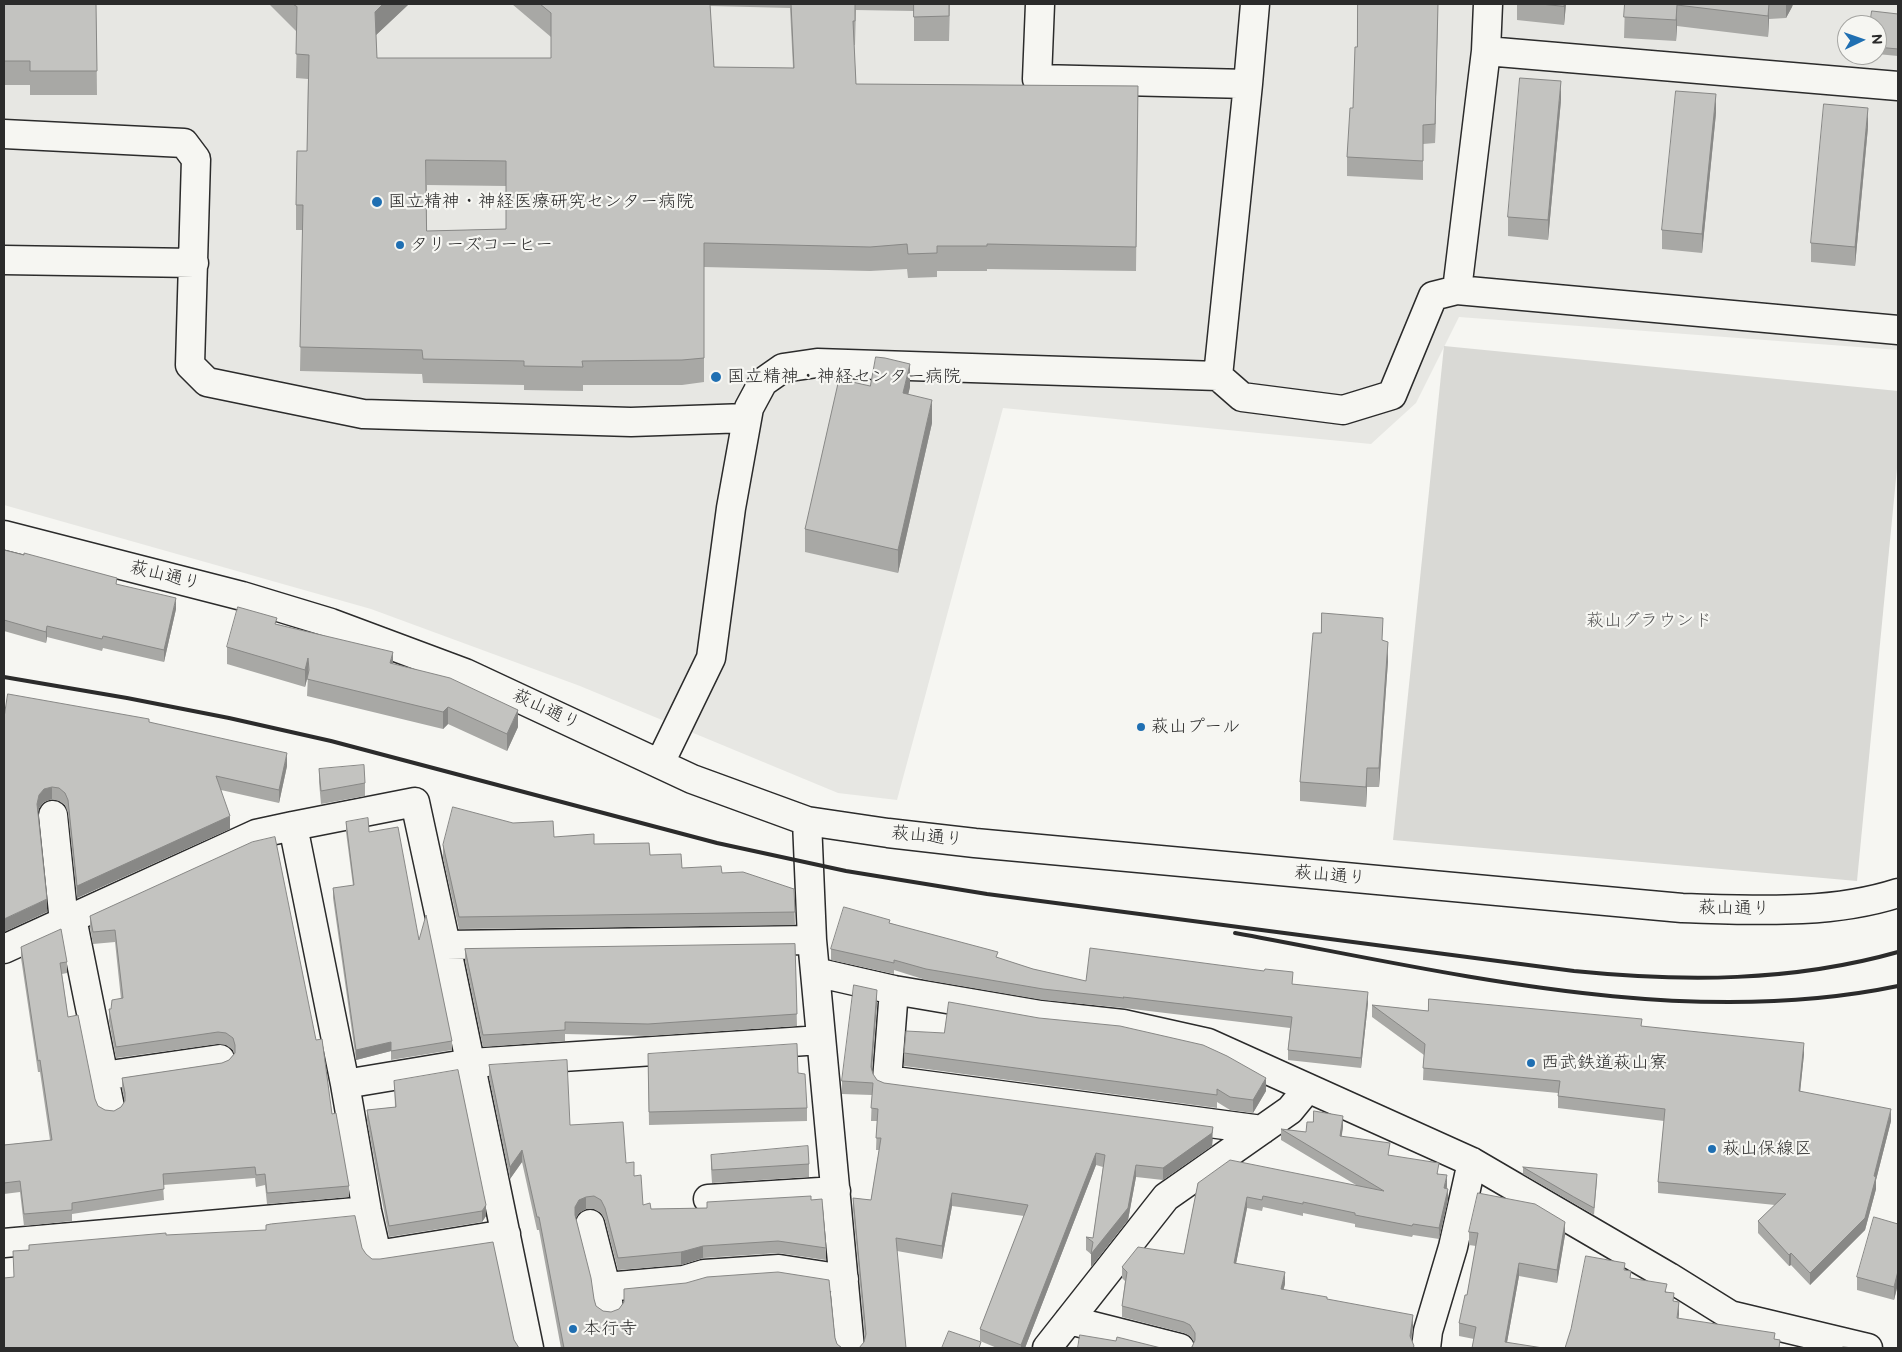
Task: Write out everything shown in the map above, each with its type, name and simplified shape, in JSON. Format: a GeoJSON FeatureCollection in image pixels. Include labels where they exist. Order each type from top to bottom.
{"type":"FeatureCollection","features":[{"type":"Feature","properties":{"kind":"street"},"geometry":{"type":"LineString","coordinates":[[1040,4],[1037,78],[1248,84]]}},
{"type":"Feature","properties":{"kind":"street"},"geometry":{"type":"LineString","coordinates":[[1218,376],[1255,4]]}},
{"type":"Feature","properties":{"kind":"street"},"geometry":{"type":"LineString","coordinates":[[1457,290],[1486,51],[1488,4]]}},
{"type":"Feature","properties":{"kind":"street"},"geometry":{"type":"LineString","coordinates":[[1486,51],[1898,86]]}},
{"type":"Feature","properties":{"kind":"street"},"geometry":{"type":"LineString","coordinates":[[5,134],[184,144],[196,159],[190,365],[207,382],[363,414],[631,422],[748,418]]}},
{"type":"Feature","properties":{"kind":"street"},"geometry":{"type":"LineString","coordinates":[[4,260],[194,263]]}},
{"type":"Feature","properties":{"kind":"street"},"geometry":{"type":"LineString","coordinates":[[660,763],[711,658],[731,508],[749,408],[763,382],[783,368],[817,363],[1218,376],[1242,397],[1343,410],[1392,395],[1433,296],[1457,290],[1898,330]]}},
{"type":"Feature","properties":{"kind":"street","name":"萩山通り"},"geometry":{"type":"LineString","coordinates":[[4,535],[242,596],[331,623],[466,673],[692,779],[807,821],[888,833],[985,844],[1682,908],[1742,910],[1806,909],[1876,900],[1898,893]]}},
{"type":"Feature","properties":{"kind":"street"},"geometry":{"type":"LineString","coordinates":[[4,949],[256,834],[415,802],[529,1348]]}},
{"type":"Feature","properties":{"kind":"street"},"geometry":{"type":"LineString","coordinates":[[53,815],[68,920],[110,1107]]}},
{"type":"Feature","properties":{"kind":"street"},"geometry":{"type":"LineString","coordinates":[[807,821],[812,940],[850,1348]]}},
{"type":"Feature","properties":{"kind":"street"},"geometry":{"type":"LineString","coordinates":[[293,826],[377,1255],[506,1234]]}},
{"type":"Feature","properties":{"kind":"street"},"geometry":{"type":"LineString","coordinates":[[446,945],[812,940]]}},
{"type":"Feature","properties":{"kind":"street"},"geometry":{"type":"LineString","coordinates":[[816,972],[894,990],[1040,1015],[1123,1024],[1208,1043],[1472,1162],[1730,1314],[1868,1348]]}},
{"type":"Feature","properties":{"kind":"street"},"geometry":{"type":"LineString","coordinates":[[894,990],[887,1080],[1262,1130]]}},
{"type":"Feature","properties":{"kind":"street"},"geometry":{"type":"LineString","coordinates":[[345,1084],[471,1063],[821,1040]]}},
{"type":"Feature","properties":{"kind":"street"},"geometry":{"type":"LineString","coordinates":[[103,1076],[220,1059]]}},
{"type":"Feature","properties":{"kind":"street"},"geometry":{"type":"LineString","coordinates":[[1047,1348],[1166,1197],[1290,1110],[1308,1088]]}},
{"type":"Feature","properties":{"kind":"street"},"geometry":{"type":"LineString","coordinates":[[1426,1348],[1428,1331],[1453,1246],[1472,1162]]}},
{"type":"Feature","properties":{"kind":"street"},"geometry":{"type":"LineString","coordinates":[[708,1199],[836,1191]]}},
{"type":"Feature","properties":{"kind":"street"},"geometry":{"type":"LineString","coordinates":[[4,1243],[367,1211]]}},
{"type":"Feature","properties":{"kind":"street"},"geometry":{"type":"LineString","coordinates":[[590,1224],[607,1298],[704,1274],[779,1269],[844,1279]]}},
{"type":"Feature","properties":{"kind":"street"},"geometry":{"type":"LineString","coordinates":[[1070,1320],[1180,1348]]}},
{"type":"Feature","properties":{"kind":"shaded area","name":"国立精神・神経センター病院"},"geometry":{"type":"Polygon","coordinates":[[[4,4],[1898,4],[1898,350],[1459,317],[1416,403],[1371,444],[1003,408],[897,800],[838,793],[580,686],[371,609],[4,505],[4,4]]]}},
{"type":"Feature","properties":{"kind":"green space","name":"萩山グラウンド"},"geometry":{"type":"Polygon","coordinates":[[[1444,346],[1898,391],[1898,458],[1857,881],[1393,840],[1444,346]]]}},
{"type":"Feature","properties":{"kind":"building"},"geometry":{"type":"Polygon","coordinates":[[[4,4],[96,4],[97,71],[30,71],[30,61],[4,61],[4,4]]]}},
{"type":"Feature","properties":{"kind":"building"},"geometry":{"type":"Polygon","coordinates":[[[293,4],[383,4],[375,12],[377,58],[551,58],[551,13],[540,4],[710,4],[714,67],[794,68],[791,4],[855,4],[855,21],[853,21],[856,84],[1138,86],[1136,247],[987,244],[987,246],[937,246],[937,253],[908,254],[907,244],[870,247],[704,243],[704,358],[582,361],[583,367],[524,366],[524,361],[423,359],[422,350],[300,347],[303,205],[296,205],[297,151],[307,151],[309,55],[296,54],[297,7],[293,4]],[[426,160],[427,231],[506,229],[506,161],[426,160]]]}},
{"type":"Feature","properties":{"kind":"building"},"geometry":{"type":"Polygon","coordinates":[[[914,4],[949,4],[949,16],[914,17],[914,4]]]}},
{"type":"Feature","properties":{"kind":"building"},"geometry":{"type":"Polygon","coordinates":[[[1358,4],[1438,4],[1435,124],[1423,125],[1423,161],[1347,157],[1350,108],[1353,108],[1358,4]]]}},
{"type":"Feature","properties":{"kind":"building"},"geometry":{"type":"Polygon","coordinates":[[[1541,4],[1564,4],[1564,6],[1541,4]]]}},
{"type":"Feature","properties":{"kind":"building"},"geometry":{"type":"Polygon","coordinates":[[[1625,4],[1769,4],[1768,16],[1677,5],[1676,20],[1624,17],[1625,4]]]}},
{"type":"Feature","properties":{"kind":"building"},"geometry":{"type":"Polygon","coordinates":[[[1872,11],[1898,14],[1898,49],[1887,48],[1887,15],[1871,15],[1872,11]]]}},
{"type":"Feature","properties":{"kind":"building"},"geometry":{"type":"Polygon","coordinates":[[[1520,78],[1561,81],[1548,220],[1508,217],[1520,78]]]}},
{"type":"Feature","properties":{"kind":"building"},"geometry":{"type":"Polygon","coordinates":[[[1676,91],[1716,94],[1702,234],[1662,230],[1676,91]]]}},
{"type":"Feature","properties":{"kind":"building"},"geometry":{"type":"Polygon","coordinates":[[[1824,104],[1868,108],[1855,247],[1811,243],[1824,104]]]}},
{"type":"Feature","properties":{"kind":"building"},"geometry":{"type":"Polygon","coordinates":[[[876,357],[910,364],[903,393],[932,400],[898,550],[805,529],[839,379],[870,386],[876,357]]]}},
{"type":"Feature","properties":{"kind":"building"},"geometry":{"type":"Polygon","coordinates":[[[4,550],[24,555],[24,553],[117,578],[116,584],[176,598],[164,650],[103,636],[102,639],[47,626],[46,632],[4,620],[4,550]]]}},
{"type":"Feature","properties":{"kind":"building"},"geometry":{"type":"Polygon","coordinates":[[[238,607],[277,618],[275,624],[393,652],[390,663],[450,678],[518,710],[507,734],[448,707],[443,712],[307,679],[309,670],[308,658],[305,670],[227,647],[238,607]]]}},
{"type":"Feature","properties":{"kind":"building"},"geometry":{"type":"Polygon","coordinates":[[[1322,613],[1383,618],[1382,640],[1388,642],[1379,768],[1367,768],[1366,787],[1300,782],[1313,633],[1321,633],[1322,613]]]}},
{"type":"Feature","properties":{"kind":"building"},"geometry":{"type":"Polygon","coordinates":[[[8,694],[149,719],[149,722],[287,753],[279,790],[216,776],[230,816],[77,886],[68,800],[65,793],[59,788],[44,789],[39,795],[37,804],[47,899],[4,919],[4,718],[8,694]]]}},
{"type":"Feature","properties":{"kind":"building"},"geometry":{"type":"Polygon","coordinates":[[[364,765],[365,783],[321,791],[319,769],[364,765]]]}},
{"type":"Feature","properties":{"kind":"building"},"geometry":{"type":"Polygon","coordinates":[[[453,807],[513,823],[553,821],[554,837],[594,834],[594,844],[649,843],[650,855],[681,854],[682,868],[721,866],[722,873],[743,872],[794,889],[795,912],[459,917],[443,845],[453,807]]]}},
{"type":"Feature","properties":{"kind":"building"},"geometry":{"type":"Polygon","coordinates":[[[368,818],[369,832],[398,827],[419,940],[426,915],[452,1041],[391,1051],[391,1042],[356,1050],[333,888],[354,885],[346,822],[368,818]]]}},
{"type":"Feature","properties":{"kind":"building"},"geometry":{"type":"Polygon","coordinates":[[[275,837],[316,1040],[322,1039],[332,1114],[336,1113],[349,1186],[267,1193],[265,1174],[256,1175],[255,1167],[163,1174],[164,1189],[72,1203],[72,1210],[24,1214],[20,1181],[4,1183],[4,1145],[52,1140],[21,947],[61,929],[67,962],[60,963],[68,1017],[78,1015],[98,1106],[105,1110],[114,1111],[121,1107],[125,1101],[122,1078],[222,1063],[229,1060],[235,1053],[235,1045],[233,1038],[226,1033],[218,1032],[116,1047],[109,1009],[111,1009],[112,1000],[123,998],[115,930],[93,932],[90,916],[252,842],[275,837]]]}},
{"type":"Feature","properties":{"kind":"building"},"geometry":{"type":"Polygon","coordinates":[[[844,907],[890,920],[889,923],[998,952],[996,957],[1033,969],[1086,981],[1090,948],[1264,971],[1265,969],[1293,972],[1292,984],[1368,992],[1361,1058],[1288,1050],[1292,1017],[1043,989],[926,969],[894,960],[894,963],[831,949],[844,907]]]}},
{"type":"Feature","properties":{"kind":"building"},"geometry":{"type":"Polygon","coordinates":[[[795,944],[797,1014],[648,1024],[565,1022],[565,1030],[483,1035],[465,949],[795,944]]]}},
{"type":"Feature","properties":{"kind":"building"},"geometry":{"type":"Polygon","coordinates":[[[854,985],[877,990],[871,1067],[877,1080],[884,1083],[1213,1127],[1212,1133],[1163,1168],[1136,1165],[1128,1208],[1091,1254],[1093,1242],[1086,1237],[1093,1238],[1105,1155],[1096,1153],[1021,1345],[980,1329],[1028,1205],[952,1193],[942,1246],[896,1238],[906,1348],[859,1348],[864,1342],[866,1334],[853,1198],[871,1200],[881,1138],[876,1138],[878,1109],[871,1108],[873,1083],[842,1081],[854,985]]]}},
{"type":"Feature","properties":{"kind":"building"},"geometry":{"type":"Polygon","coordinates":[[[1429,999],[1642,1019],[1641,1026],[1804,1043],[1799,1091],[1891,1109],[1865,1218],[1810,1273],[1791,1253],[1789,1255],[1758,1221],[1786,1194],[1658,1182],[1665,1109],[1558,1096],[1560,1081],[1423,1068],[1425,1044],[1372,1005],[1428,1011],[1429,999]]]}},
{"type":"Feature","properties":{"kind":"building"},"geometry":{"type":"Polygon","coordinates":[[[949,1002],[1039,1018],[1120,1026],[1203,1045],[1266,1078],[1253,1100],[1230,1097],[1217,1089],[1217,1095],[904,1053],[906,1031],[944,1033],[949,1002]]]}},
{"type":"Feature","properties":{"kind":"building"},"geometry":{"type":"Polygon","coordinates":[[[797,1044],[798,1073],[805,1074],[807,1108],[649,1112],[648,1054],[797,1044]]]}},
{"type":"Feature","properties":{"kind":"building"},"geometry":{"type":"Polygon","coordinates":[[[567,1060],[570,1125],[623,1122],[626,1163],[634,1162],[634,1176],[641,1175],[643,1205],[650,1203],[651,1209],[707,1208],[707,1202],[811,1196],[811,1200],[822,1199],[826,1248],[778,1241],[703,1246],[681,1252],[618,1258],[605,1208],[601,1200],[594,1196],[579,1200],[575,1207],[575,1215],[596,1306],[603,1311],[611,1312],[619,1309],[624,1302],[624,1289],[686,1283],[707,1277],[778,1272],[829,1280],[835,1338],[837,1344],[842,1348],[564,1348],[539,1217],[537,1217],[522,1150],[510,1167],[489,1065],[567,1060]]]}},
{"type":"Feature","properties":{"kind":"building"},"geometry":{"type":"Polygon","coordinates":[[[458,1070],[486,1205],[482,1211],[389,1226],[367,1110],[396,1107],[394,1081],[458,1070]]]}},
{"type":"Feature","properties":{"kind":"building"},"geometry":{"type":"Polygon","coordinates":[[[1314,1111],[1343,1116],[1340,1136],[1390,1143],[1388,1155],[1439,1163],[1437,1174],[1447,1175],[1444,1188],[1448,1189],[1439,1228],[1413,1224],[1412,1226],[1355,1215],[1355,1213],[1303,1202],[1303,1204],[1263,1196],[1262,1200],[1247,1197],[1234,1263],[1285,1272],[1281,1289],[1413,1315],[1410,1336],[1413,1348],[1190,1348],[1195,1340],[1195,1333],[1190,1325],[1122,1306],[1127,1272],[1122,1267],[1138,1247],[1184,1254],[1198,1183],[1230,1160],[1384,1191],[1281,1129],[1306,1132],[1307,1122],[1313,1122],[1314,1111]]]}},
{"type":"Feature","properties":{"kind":"building"},"geometry":{"type":"Polygon","coordinates":[[[808,1146],[809,1164],[712,1170],[711,1155],[808,1146]]]}},
{"type":"Feature","properties":{"kind":"building"},"geometry":{"type":"Polygon","coordinates":[[[1523,1167],[1597,1174],[1594,1208],[1574,1197],[1523,1167]]]}},
{"type":"Feature","properties":{"kind":"building"},"geometry":{"type":"Polygon","coordinates":[[[1478,1193],[1535,1204],[1565,1222],[1557,1270],[1519,1263],[1505,1342],[1543,1348],[1472,1348],[1476,1327],[1459,1323],[1465,1295],[1467,1295],[1478,1233],[1469,1232],[1478,1193]]]}},
{"type":"Feature","properties":{"kind":"building"},"geometry":{"type":"Polygon","coordinates":[[[355,1216],[362,1248],[372,1259],[493,1242],[514,1340],[519,1348],[4,1348],[4,1278],[14,1277],[13,1251],[29,1250],[29,1245],[166,1233],[166,1235],[266,1230],[266,1225],[271,1224],[355,1216]]]}},
{"type":"Feature","properties":{"kind":"building"},"geometry":{"type":"Polygon","coordinates":[[[1874,1217],[1898,1224],[1898,1271],[1894,1287],[1857,1277],[1874,1217]]]}},
{"type":"Feature","properties":{"kind":"building"},"geometry":{"type":"Polygon","coordinates":[[[1586,1256],[1625,1263],[1624,1270],[1631,1271],[1630,1278],[1667,1284],[1665,1292],[1674,1293],[1673,1301],[1679,1302],[1677,1318],[1775,1333],[1774,1339],[1780,1340],[1779,1348],[1565,1348],[1571,1329],[1586,1256]]]}},
{"type":"Feature","properties":{"kind":"building"},"geometry":{"type":"Polygon","coordinates":[[[949,1331],[981,1342],[979,1348],[942,1348],[949,1331]]]}},
{"type":"Feature","properties":{"kind":"building"},"geometry":{"type":"Polygon","coordinates":[[[1080,1335],[1116,1341],[1117,1337],[1161,1348],[1078,1348],[1080,1335]]]}},
{"type":"Feature","properties":{"kind":"railway"},"geometry":{"type":"LineString","coordinates":[[4,677],[229,718],[331,741],[717,843],[846,871],[987,894],[1615,975],[1696,978],[1778,974],[1858,962],[1898,952]]}},
{"type":"Feature","properties":{"kind":"railway"},"geometry":{"type":"LineString","coordinates":[[1235,933],[1482,979],[1566,991],[1650,999],[1733,1002],[1816,998],[1898,986]]}},
{"type":"Feature","properties":{"kind":"place","name":"国立精神・神経医療研究センター病院"},"geometry":{"type":"Point","coordinates":[377,202]}},
{"type":"Feature","properties":{"kind":"place","name":"タリーズコーヒー"},"geometry":{"type":"Point","coordinates":[400,245]}},
{"type":"Feature","properties":{"kind":"place","name":"国立精神・神経センター病院"},"geometry":{"type":"Point","coordinates":[716,377]}},
{"type":"Feature","properties":{"kind":"place","name":"萩山プール"},"geometry":{"type":"Point","coordinates":[1141,727]}},
{"type":"Feature","properties":{"kind":"place","name":"西武鉄道萩山寮"},"geometry":{"type":"Point","coordinates":[1531,1063]}},
{"type":"Feature","properties":{"kind":"place","name":"萩山保線区"},"geometry":{"type":"Point","coordinates":[1712,1149]}},
{"type":"Feature","properties":{"kind":"place","name":"本行寺"},"geometry":{"type":"Point","coordinates":[573,1329]}}]}
